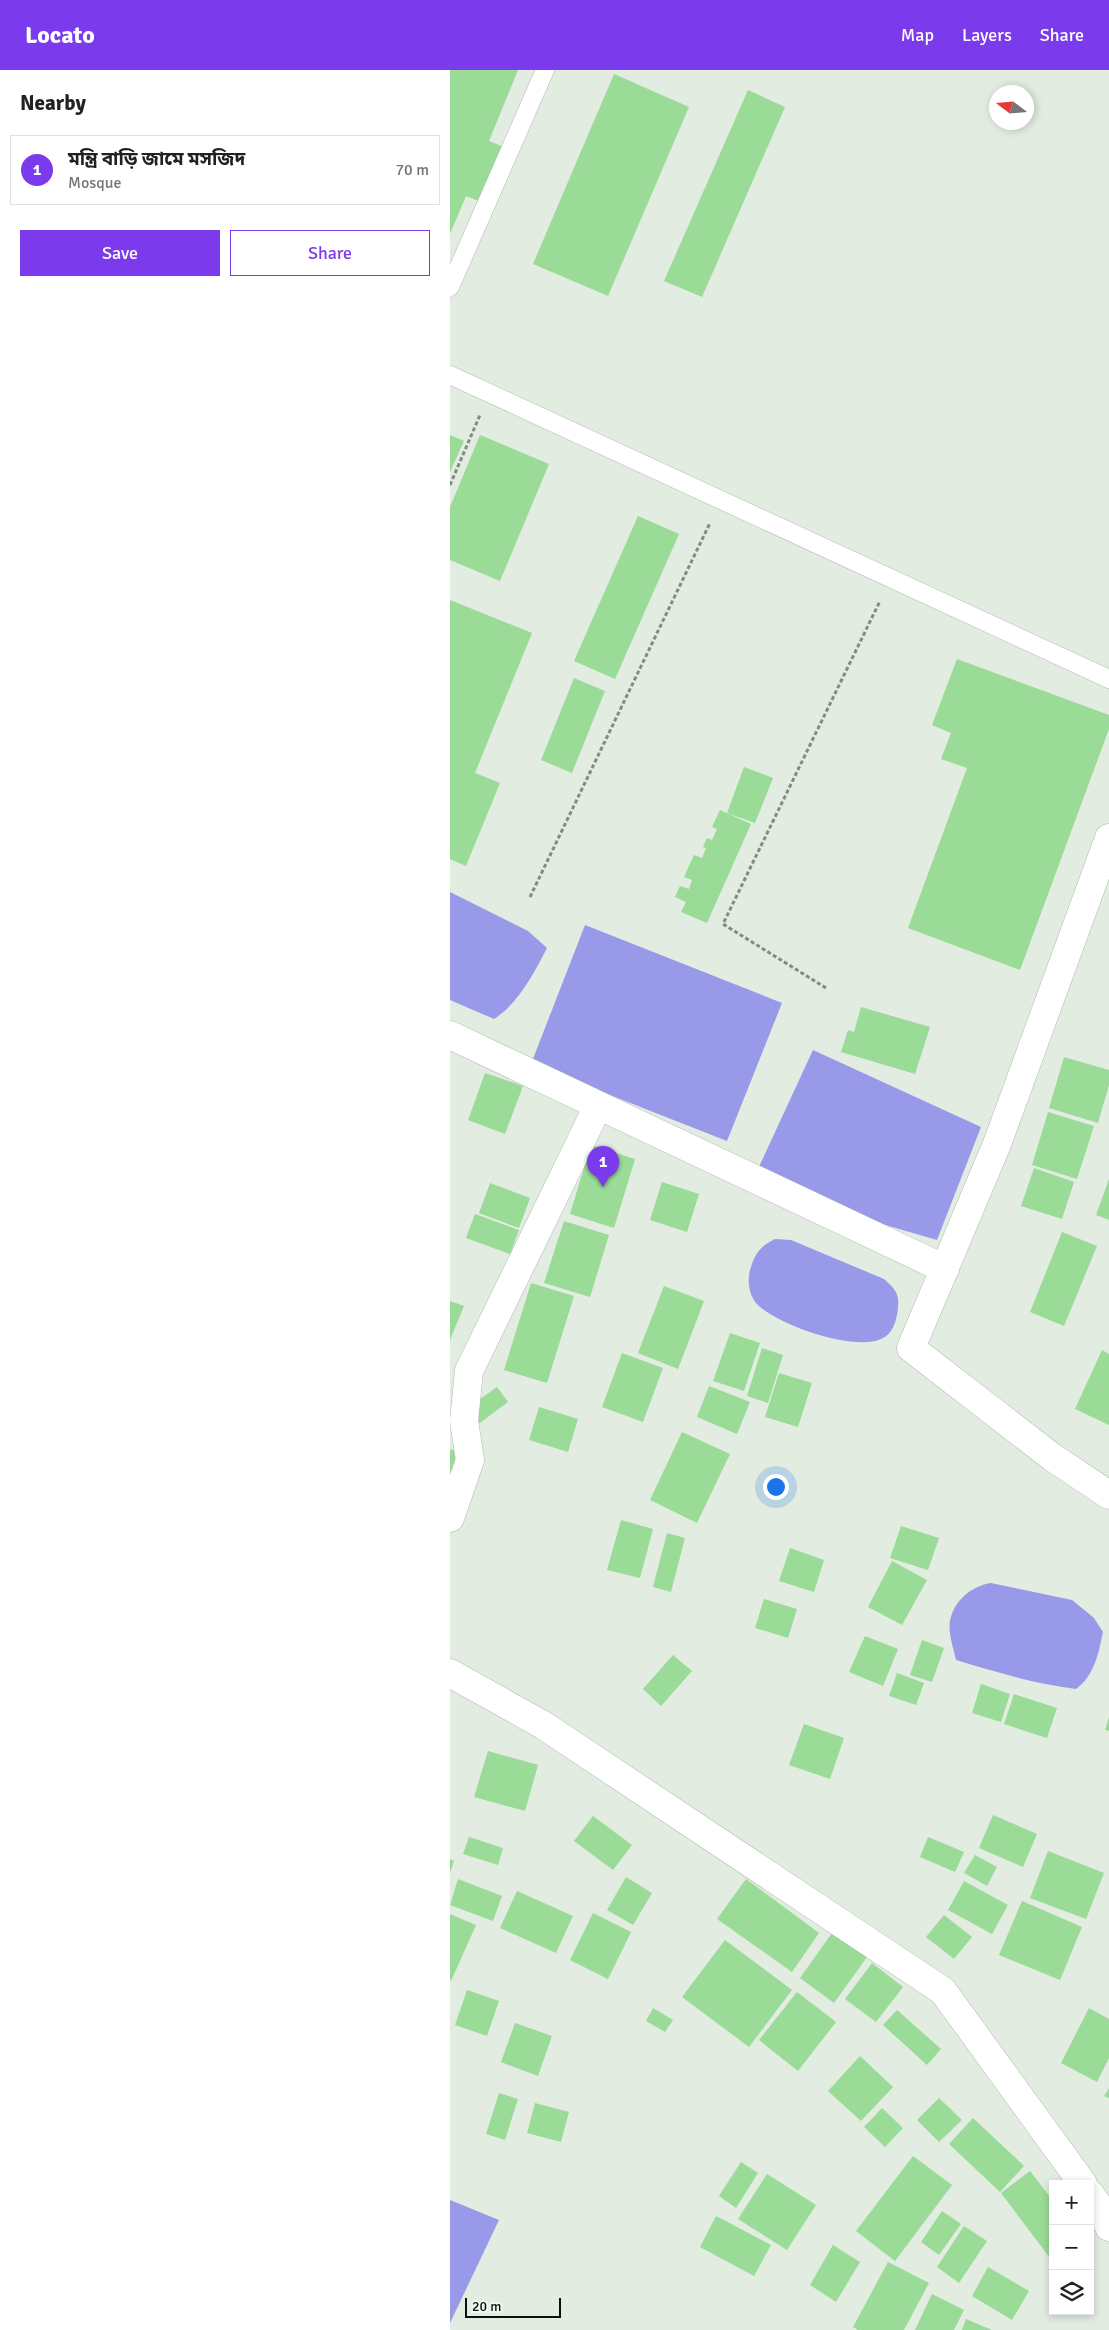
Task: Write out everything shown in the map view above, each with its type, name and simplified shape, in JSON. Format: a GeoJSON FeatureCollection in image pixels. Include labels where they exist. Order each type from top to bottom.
{"type":"FeatureCollection","features":[{"type":"Feature","properties":{"kind":"street"},"geometry":{"type":"LineString","coordinates":[[1109,838],[997,1144],[911,1348],[1052,1457],[1109,1495]]}},
{"type":"Feature","properties":{"kind":"street"},"geometry":{"type":"LineString","coordinates":[[450,1035],[945,1269]]}},
{"type":"Feature","properties":{"kind":"street"},"geometry":{"type":"LineString","coordinates":[[450,1518],[470,1460],[464,1421],[469,1371],[598,1106]]}},
{"type":"Feature","properties":{"kind":"street"},"geometry":{"type":"LineString","coordinates":[[450,1673],[543,1725],[943,1991],[1080,2180]]}},
{"type":"Feature","properties":{"kind":"street"},"geometry":{"type":"LineString","coordinates":[[1094,2200],[1103,2212],[1109,2227]]}},
{"type":"Feature","properties":{"kind":"lane"},"geometry":{"type":"LineString","coordinates":[[450,287],[545,70]]}},
{"type":"Feature","properties":{"kind":"lane"},"geometry":{"type":"LineString","coordinates":[[450,376],[1109,679]]}},
{"type":"Feature","properties":{"kind":"path"},"geometry":{"type":"LineString","coordinates":[[450,485],[489,394]]}},
{"type":"Feature","properties":{"kind":"path"},"geometry":{"type":"LineString","coordinates":[[530,897],[721,500]]}},
{"type":"Feature","properties":{"kind":"path"},"geometry":{"type":"LineString","coordinates":[[826,988],[723,924],[891,578]]}},
{"type":"Feature","properties":{"kind":"water"},"geometry":{"type":"Polygon","coordinates":[[[450,892],[528,931],[547,948],[518,997],[503,1013],[494,1019],[450,1000],[450,892]]]}},
{"type":"Feature","properties":{"kind":"water"},"geometry":{"type":"Polygon","coordinates":[[[585,925],[782,1003],[727,1141],[531,1064],[585,925]]]}},
{"type":"Feature","properties":{"kind":"water"},"geometry":{"type":"Polygon","coordinates":[[[813,1050],[981,1127],[937,1240],[861,1218],[757,1171],[813,1050]]]}},
{"type":"Feature","properties":{"kind":"water"},"geometry":{"type":"Polygon","coordinates":[[[775,1239],[791,1240],[884,1279],[895,1291],[898,1298],[896,1319],[890,1332],[881,1339],[869,1342],[834,1339],[796,1327],[765,1311],[756,1303],[751,1295],[749,1276],[757,1254],[766,1244],[775,1239]]]}},
{"type":"Feature","properties":{"kind":"water"},"geometry":{"type":"Polygon","coordinates":[[[991,1583],[1072,1600],[1094,1618],[1103,1632],[1095,1664],[1088,1677],[1076,1689],[1031,1681],[956,1660],[950,1636],[951,1615],[960,1600],[967,1594],[982,1585],[991,1583]]]}},
{"type":"Feature","properties":{"kind":"water"},"geometry":{"type":"Polygon","coordinates":[[[450,2200],[499,2220],[450,2323],[450,2200]]]}},
{"type":"Feature","properties":{"kind":"building"},"geometry":{"type":"Polygon","coordinates":[[[450,70],[518,70],[489,141],[506,148],[483,203],[466,196],[450,234],[450,70]]]}},
{"type":"Feature","properties":{"kind":"building"},"geometry":{"type":"Polygon","coordinates":[[[614,74],[689,107],[608,296],[533,264],[614,74]]]}},
{"type":"Feature","properties":{"kind":"building"},"geometry":{"type":"Polygon","coordinates":[[[748,90],[785,107],[702,297],[664,281],[748,90]]]}},
{"type":"Feature","properties":{"kind":"building"},"geometry":{"type":"Polygon","coordinates":[[[450,435],[464,441],[450,472],[450,435]]]}},
{"type":"Feature","properties":{"kind":"building"},"geometry":{"type":"Polygon","coordinates":[[[480,435],[549,464],[500,581],[450,560],[450,507],[480,435]]]}},
{"type":"Feature","properties":{"kind":"building"},"geometry":{"type":"Polygon","coordinates":[[[638,516],[679,534],[615,679],[574,661],[638,516]]]}},
{"type":"Feature","properties":{"kind":"building"},"geometry":{"type":"Polygon","coordinates":[[[450,600],[532,633],[475,773],[500,783],[466,866],[450,859],[450,600]]]}},
{"type":"Feature","properties":{"kind":"building"},"geometry":{"type":"Polygon","coordinates":[[[957,659],[1109,715],[1109,729],[1020,970],[908,928],[967,768],[941,759],[951,733],[932,725],[957,659]]]}},
{"type":"Feature","properties":{"kind":"building"},"geometry":{"type":"Polygon","coordinates":[[[574,678],[605,691],[572,773],[541,760],[574,678]]]}},
{"type":"Feature","properties":{"kind":"building"},"geometry":{"type":"Polygon","coordinates":[[[744,767],[773,778],[755,823],[727,813],[744,767]]]}},
{"type":"Feature","properties":{"kind":"building"},"geometry":{"type":"Polygon","coordinates":[[[720,810],[751,824],[707,923],[681,912],[686,902],[675,897],[680,886],[689,889],[692,880],[684,877],[694,855],[702,858],[706,848],[703,847],[707,838],[712,840],[717,829],[712,827],[720,810]]]}},
{"type":"Feature","properties":{"kind":"building"},"geometry":{"type":"Polygon","coordinates":[[[861,1007],[930,1027],[915,1074],[841,1052],[848,1030],[854,1032],[861,1007]]]}},
{"type":"Feature","properties":{"kind":"building"},"geometry":{"type":"Polygon","coordinates":[[[1064,1057],[1109,1070],[1109,1085],[1098,1123],[1049,1108],[1064,1057]]]}},
{"type":"Feature","properties":{"kind":"building"},"geometry":{"type":"Polygon","coordinates":[[[485,1073],[523,1086],[505,1134],[468,1120],[485,1073]]]}},
{"type":"Feature","properties":{"kind":"building"},"geometry":{"type":"Polygon","coordinates":[[[1048,1112],[1094,1126],[1077,1179],[1032,1165],[1048,1112]]]}},
{"type":"Feature","properties":{"kind":"building"},"geometry":{"type":"Polygon","coordinates":[[[591,1145],[635,1159],[614,1228],[570,1214],[591,1145]]]}},
{"type":"Feature","properties":{"kind":"building"},"geometry":{"type":"Polygon","coordinates":[[[1034,1168],[1074,1182],[1062,1219],[1021,1206],[1034,1168]]]}},
{"type":"Feature","properties":{"kind":"building"},"geometry":{"type":"Polygon","coordinates":[[[1109,1179],[1109,1220],[1096,1215],[1109,1179]]]}},
{"type":"Feature","properties":{"kind":"building"},"geometry":{"type":"Polygon","coordinates":[[[662,1182],[699,1194],[687,1232],[650,1220],[662,1182]]]}},
{"type":"Feature","properties":{"kind":"building"},"geometry":{"type":"Polygon","coordinates":[[[490,1183],[530,1198],[519,1228],[479,1213],[490,1183]]]}},
{"type":"Feature","properties":{"kind":"building"},"geometry":{"type":"Polygon","coordinates":[[[475,1214],[519,1230],[510,1254],[466,1238],[475,1214]]]}},
{"type":"Feature","properties":{"kind":"building"},"geometry":{"type":"Polygon","coordinates":[[[564,1221],[609,1235],[590,1297],[544,1283],[564,1221]]]}},
{"type":"Feature","properties":{"kind":"building"},"geometry":{"type":"Polygon","coordinates":[[[1062,1232],[1097,1246],[1064,1326],[1030,1312],[1062,1232]]]}},
{"type":"Feature","properties":{"kind":"building"},"geometry":{"type":"Polygon","coordinates":[[[531,1283],[574,1296],[547,1383],[504,1370],[531,1283]]]}},
{"type":"Feature","properties":{"kind":"building"},"geometry":{"type":"Polygon","coordinates":[[[664,1286],[704,1301],[678,1369],[638,1353],[664,1286]]]}},
{"type":"Feature","properties":{"kind":"building"},"geometry":{"type":"Polygon","coordinates":[[[450,1301],[464,1306],[450,1340],[450,1301]]]}},
{"type":"Feature","properties":{"kind":"building"},"geometry":{"type":"Polygon","coordinates":[[[730,1333],[760,1343],[744,1391],[713,1381],[730,1333]]]}},
{"type":"Feature","properties":{"kind":"building"},"geometry":{"type":"Polygon","coordinates":[[[762,1348],[783,1355],[768,1403],[747,1396],[762,1348]]]}},
{"type":"Feature","properties":{"kind":"building"},"geometry":{"type":"Polygon","coordinates":[[[1102,1350],[1109,1354],[1109,1425],[1075,1409],[1102,1350]]]}},
{"type":"Feature","properties":{"kind":"building"},"geometry":{"type":"Polygon","coordinates":[[[622,1353],[663,1368],[643,1422],[602,1407],[622,1353]]]}},
{"type":"Feature","properties":{"kind":"building"},"geometry":{"type":"Polygon","coordinates":[[[779,1373],[812,1383],[798,1427],[765,1417],[779,1373]]]}},
{"type":"Feature","properties":{"kind":"building"},"geometry":{"type":"Polygon","coordinates":[[[709,1386],[750,1402],[737,1434],[697,1417],[709,1386]]]}},
{"type":"Feature","properties":{"kind":"building"},"geometry":{"type":"Polygon","coordinates":[[[497,1387],[508,1402],[477,1425],[466,1409],[497,1387]]]}},
{"type":"Feature","properties":{"kind":"building"},"geometry":{"type":"Polygon","coordinates":[[[539,1407],[578,1419],[568,1452],[529,1440],[539,1407]]]}},
{"type":"Feature","properties":{"kind":"building"},"geometry":{"type":"Polygon","coordinates":[[[682,1432],[730,1454],[697,1523],[650,1500],[682,1432]]]}},
{"type":"Feature","properties":{"kind":"building"},"geometry":{"type":"Polygon","coordinates":[[[450,1449],[463,1454],[450,1492],[450,1449]]]}},
{"type":"Feature","properties":{"kind":"building"},"geometry":{"type":"Polygon","coordinates":[[[621,1520],[653,1529],[640,1578],[607,1570],[621,1520]]]}},
{"type":"Feature","properties":{"kind":"building"},"geometry":{"type":"Polygon","coordinates":[[[901,1526],[939,1538],[928,1570],[890,1558],[901,1526]]]}},
{"type":"Feature","properties":{"kind":"building"},"geometry":{"type":"Polygon","coordinates":[[[667,1533],[685,1538],[671,1592],[653,1587],[667,1533]]]}},
{"type":"Feature","properties":{"kind":"building"},"geometry":{"type":"Polygon","coordinates":[[[790,1548],[824,1560],[814,1592],[779,1581],[790,1548]]]}},
{"type":"Feature","properties":{"kind":"building"},"geometry":{"type":"Polygon","coordinates":[[[892,1561],[927,1580],[902,1625],[868,1607],[892,1561]]]}},
{"type":"Feature","properties":{"kind":"building"},"geometry":{"type":"Polygon","coordinates":[[[764,1599],[797,1609],[788,1638],[755,1628],[764,1599]]]}},
{"type":"Feature","properties":{"kind":"building"},"geometry":{"type":"Polygon","coordinates":[[[865,1636],[898,1649],[883,1686],[849,1672],[865,1636]]]}},
{"type":"Feature","properties":{"kind":"building"},"geometry":{"type":"Polygon","coordinates":[[[922,1640],[944,1648],[932,1682],[910,1675],[922,1640]]]}},
{"type":"Feature","properties":{"kind":"building"},"geometry":{"type":"Polygon","coordinates":[[[673,1655],[692,1671],[661,1706],[643,1689],[673,1655]]]}},
{"type":"Feature","properties":{"kind":"building"},"geometry":{"type":"Polygon","coordinates":[[[897,1673],[924,1683],[916,1705],[889,1696],[897,1673]]]}},
{"type":"Feature","properties":{"kind":"building"},"geometry":{"type":"Polygon","coordinates":[[[981,1684],[1010,1694],[1001,1722],[972,1713],[981,1684]]]}},
{"type":"Feature","properties":{"kind":"building"},"geometry":{"type":"Polygon","coordinates":[[[1014,1694],[1057,1708],[1047,1738],[1004,1724],[1014,1694]]]}},
{"type":"Feature","properties":{"kind":"building"},"geometry":{"type":"Polygon","coordinates":[[[1109,1717],[1109,1731],[1105,1730],[1109,1717]]]}},
{"type":"Feature","properties":{"kind":"building"},"geometry":{"type":"Polygon","coordinates":[[[804,1724],[844,1738],[830,1779],[789,1765],[804,1724]]]}},
{"type":"Feature","properties":{"kind":"building"},"geometry":{"type":"Polygon","coordinates":[[[488,1751],[538,1765],[525,1811],[474,1797],[488,1751]]]}},
{"type":"Feature","properties":{"kind":"building"},"geometry":{"type":"Polygon","coordinates":[[[993,1815],[1037,1834],[1023,1867],[979,1848],[993,1815]]]}},
{"type":"Feature","properties":{"kind":"building"},"geometry":{"type":"Polygon","coordinates":[[[593,1816],[632,1845],[613,1870],[574,1841],[593,1816]]]}},
{"type":"Feature","properties":{"kind":"building"},"geometry":{"type":"Polygon","coordinates":[[[469,1837],[503,1848],[498,1865],[463,1854],[469,1837]]]}},
{"type":"Feature","properties":{"kind":"building"},"geometry":{"type":"Polygon","coordinates":[[[928,1837],[964,1852],[955,1872],[920,1857],[928,1837]]]}},
{"type":"Feature","properties":{"kind":"building"},"geometry":{"type":"Polygon","coordinates":[[[1048,1851],[1104,1873],[1086,1919],[1030,1898],[1048,1851]]]}},
{"type":"Feature","properties":{"kind":"building"},"geometry":{"type":"Polygon","coordinates":[[[975,1855],[997,1867],[987,1886],[964,1873],[975,1855]]]}},
{"type":"Feature","properties":{"kind":"building"},"geometry":{"type":"Polygon","coordinates":[[[450,1859],[454,1861],[450,1873],[450,1859]]]}},
{"type":"Feature","properties":{"kind":"building"},"geometry":{"type":"Polygon","coordinates":[[[626,1877],[652,1893],[633,1925],[607,1910],[626,1877]]]}},
{"type":"Feature","properties":{"kind":"building"},"geometry":{"type":"Polygon","coordinates":[[[458,1879],[502,1896],[493,1921],[450,1905],[458,1879]]]}},
{"type":"Feature","properties":{"kind":"building"},"geometry":{"type":"Polygon","coordinates":[[[746,1879],[819,1933],[792,1972],[717,1919],[746,1879]]]}},
{"type":"Feature","properties":{"kind":"building"},"geometry":{"type":"Polygon","coordinates":[[[964,1881],[1008,1905],[992,1934],[948,1910],[964,1881]]]}},
{"type":"Feature","properties":{"kind":"building"},"geometry":{"type":"Polygon","coordinates":[[[517,1891],[573,1916],[556,1953],[500,1928],[517,1891]]]}},
{"type":"Feature","properties":{"kind":"building"},"geometry":{"type":"Polygon","coordinates":[[[1022,1901],[1082,1927],[1060,1980],[999,1955],[1022,1901]]]}},
{"type":"Feature","properties":{"kind":"building"},"geometry":{"type":"Polygon","coordinates":[[[593,1913],[631,1932],[608,1979],[570,1960],[593,1913]]]}},
{"type":"Feature","properties":{"kind":"building"},"geometry":{"type":"Polygon","coordinates":[[[450,1914],[476,1925],[451,1981],[450,1980],[450,1914]]]}},
{"type":"Feature","properties":{"kind":"building"},"geometry":{"type":"Polygon","coordinates":[[[944,1915],[972,1937],[954,1959],[926,1937],[944,1915]]]}},
{"type":"Feature","properties":{"kind":"building"},"geometry":{"type":"Polygon","coordinates":[[[832,1933],[867,1957],[834,2003],[800,1978],[832,1933]]]}},
{"type":"Feature","properties":{"kind":"building"},"geometry":{"type":"Polygon","coordinates":[[[725,1940],[792,1990],[749,2047],[682,1997],[725,1940]]]}},
{"type":"Feature","properties":{"kind":"building"},"geometry":{"type":"Polygon","coordinates":[[[872,1963],[903,1987],[876,2022],[845,1999],[872,1963]]]}},
{"type":"Feature","properties":{"kind":"building"},"geometry":{"type":"Polygon","coordinates":[[[467,1990],[499,2001],[487,2036],[455,2025],[467,1990]]]}},
{"type":"Feature","properties":{"kind":"building"},"geometry":{"type":"Polygon","coordinates":[[[797,1992],[836,2022],[798,2071],[759,2040],[797,1992]]]}},
{"type":"Feature","properties":{"kind":"building"},"geometry":{"type":"Polygon","coordinates":[[[653,2008],[673,2020],[665,2032],[646,2021],[653,2008]]]}},
{"type":"Feature","properties":{"kind":"building"},"geometry":{"type":"Polygon","coordinates":[[[1089,2008],[1109,2019],[1109,2058],[1097,2082],[1061,2063],[1089,2008]]]}},
{"type":"Feature","properties":{"kind":"building"},"geometry":{"type":"Polygon","coordinates":[[[897,2010],[941,2049],[927,2065],[883,2025],[897,2010]]]}},
{"type":"Feature","properties":{"kind":"building"},"geometry":{"type":"Polygon","coordinates":[[[515,2023],[552,2036],[538,2076],[501,2062],[515,2023]]]}},
{"type":"Feature","properties":{"kind":"building"},"geometry":{"type":"Polygon","coordinates":[[[860,2056],[893,2087],[861,2121],[828,2091],[860,2056]]]}},
{"type":"Feature","properties":{"kind":"building"},"geometry":{"type":"Polygon","coordinates":[[[1109,2088],[1109,2098],[1104,2096],[1109,2088]]]}},
{"type":"Feature","properties":{"kind":"building"},"geometry":{"type":"Polygon","coordinates":[[[499,2093],[518,2099],[505,2140],[486,2134],[499,2093]]]}},
{"type":"Feature","properties":{"kind":"building"},"geometry":{"type":"Polygon","coordinates":[[[939,2098],[962,2120],[939,2142],[917,2120],[939,2098]]]}},
{"type":"Feature","properties":{"kind":"building"},"geometry":{"type":"Polygon","coordinates":[[[535,2103],[569,2112],[561,2142],[527,2133],[535,2103]]]}},
{"type":"Feature","properties":{"kind":"building"},"geometry":{"type":"Polygon","coordinates":[[[882,2108],[903,2128],[885,2147],[864,2127],[882,2108]]]}},
{"type":"Feature","properties":{"kind":"building"},"geometry":{"type":"Polygon","coordinates":[[[973,2118],[1024,2166],[1000,2192],[949,2144],[973,2118]]]}},
{"type":"Feature","properties":{"kind":"building"},"geometry":{"type":"Polygon","coordinates":[[[913,2156],[952,2185],[895,2261],[856,2231],[913,2156]]]}},
{"type":"Feature","properties":{"kind":"building"},"geometry":{"type":"Polygon","coordinates":[[[741,2162],[758,2173],[736,2208],[719,2196],[741,2162]]]}},
{"type":"Feature","properties":{"kind":"building"},"geometry":{"type":"Polygon","coordinates":[[[1030,2171],[1049,2196],[1049,2257],[1001,2193],[1030,2171]]]}},
{"type":"Feature","properties":{"kind":"building"},"geometry":{"type":"Polygon","coordinates":[[[767,2174],[816,2205],[787,2250],[738,2219],[767,2174]]]}},
{"type":"Feature","properties":{"kind":"building"},"geometry":{"type":"Polygon","coordinates":[[[942,2211],[961,2224],[939,2255],[921,2242],[942,2211]]]}},
{"type":"Feature","properties":{"kind":"building"},"geometry":{"type":"Polygon","coordinates":[[[716,2216],[771,2245],[754,2276],[700,2247],[716,2216]]]}},
{"type":"Feature","properties":{"kind":"building"},"geometry":{"type":"Polygon","coordinates":[[[964,2226],[987,2241],[959,2283],[937,2267],[964,2226]]]}},
{"type":"Feature","properties":{"kind":"building"},"geometry":{"type":"Polygon","coordinates":[[[833,2245],[860,2262],[836,2302],[810,2285],[833,2245]]]}},
{"type":"Feature","properties":{"kind":"building"},"geometry":{"type":"Polygon","coordinates":[[[888,2262],[929,2283],[904,2330],[858,2330],[853,2327],[888,2262]]]}},
{"type":"Feature","properties":{"kind":"building"},"geometry":{"type":"Polygon","coordinates":[[[988,2267],[1029,2291],[1012,2320],[972,2296],[988,2267]]]}},
{"type":"Feature","properties":{"kind":"building"},"geometry":{"type":"Polygon","coordinates":[[[932,2294],[964,2310],[954,2330],[915,2330],[932,2294]]]}},
{"type":"Feature","properties":{"kind":"building"},"geometry":{"type":"Polygon","coordinates":[[[966,2319],[992,2330],[962,2330],[966,2319]]]}},
{"type":"Feature","properties":{"kind":"place","name":"মন্ত্রি বাড়ি জামে মসজিদ"},"geometry":{"type":"Point","coordinates":[603,1187]}}]}
